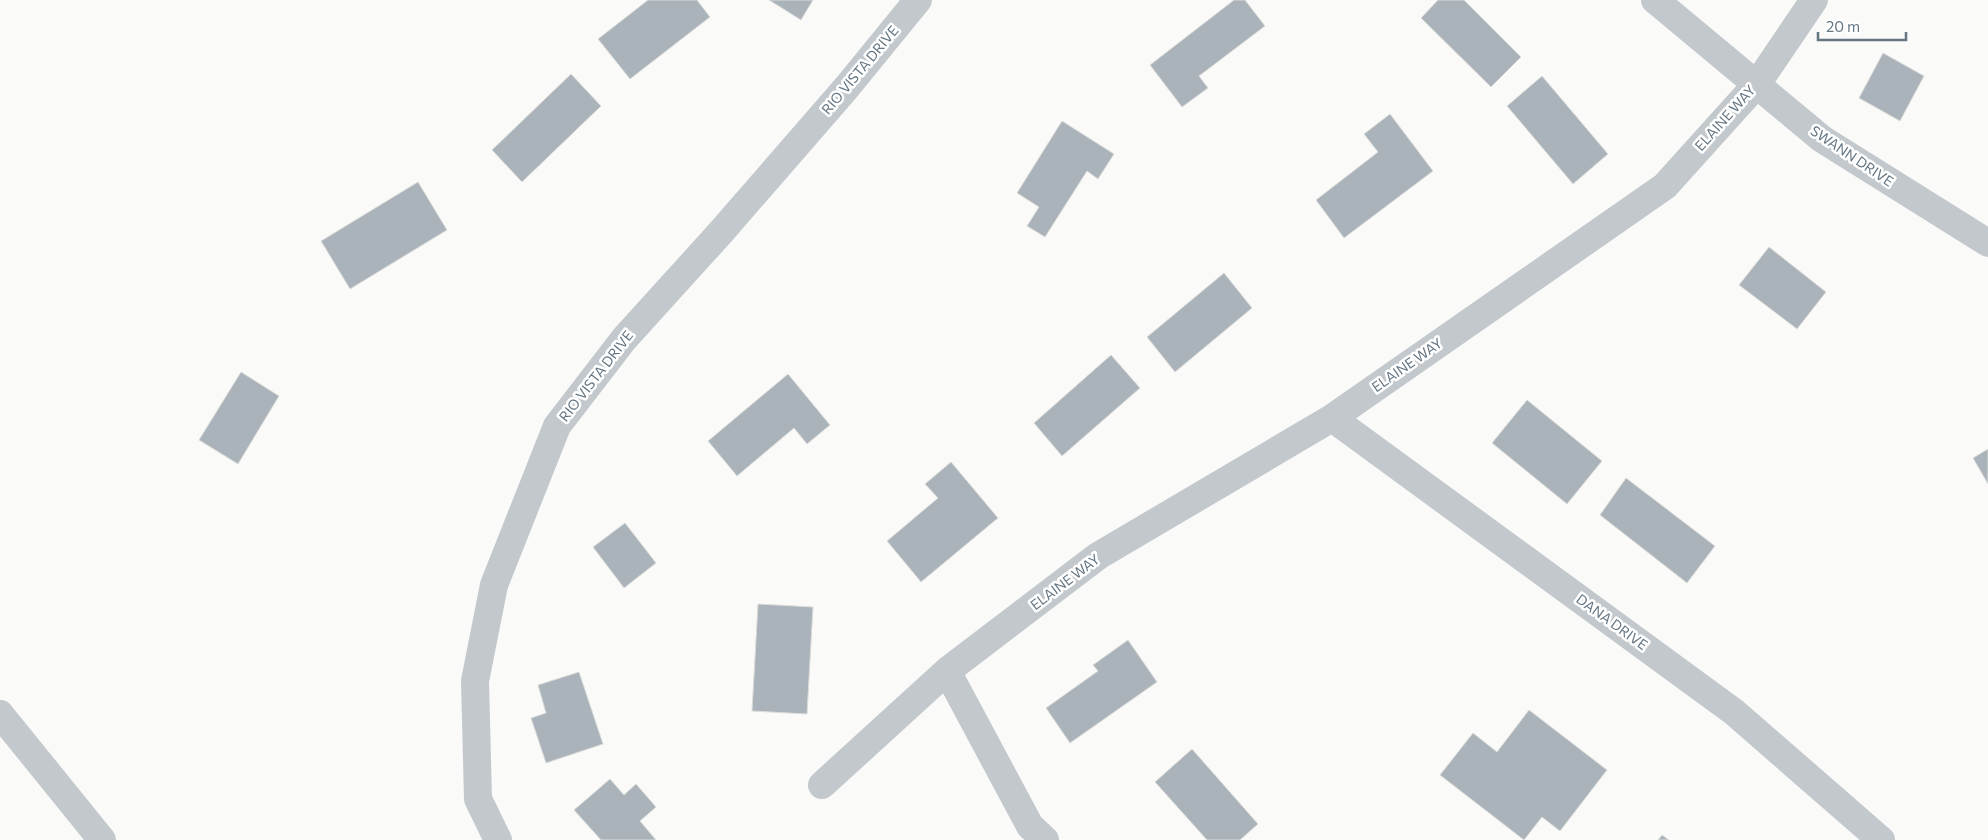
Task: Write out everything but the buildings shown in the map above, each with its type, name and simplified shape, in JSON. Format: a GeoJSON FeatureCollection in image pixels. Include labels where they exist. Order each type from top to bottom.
{"type":"FeatureCollection","features":[{"type":"Feature","properties":{"kind":"street","name":"RIO VISTA DRIVE"},"geometry":{"type":"LineString","coordinates":[[498,840],[478,799],[474,681],[494,585],[557,426],[624,339],[727,225],[918,0]]}},
{"type":"Feature","properties":{"kind":"street","name":"SWANN DRIVE"},"geometry":{"type":"LineString","coordinates":[[1655,0],[1822,139],[1988,243]]}},
{"type":"Feature","properties":{"kind":"street","name":"ELAINE WAY"},"geometry":{"type":"LineString","coordinates":[[822,785],[947,672],[1098,556],[1332,418],[1665,186],[1756,84],[1814,0]]}},
{"type":"Feature","properties":{"kind":"street","name":"DANA DRIVE"},"geometry":{"type":"LineString","coordinates":[[1332,418],[1734,712],[1881,840]]}},
{"type":"Feature","properties":{"kind":"street"},"geometry":{"type":"LineString","coordinates":[[947,672],[1030,826],[1045,840]]}},
{"type":"Feature","properties":{"kind":"street"},"geometry":{"type":"LineString","coordinates":[[0,714],[102,840]]}}]}
